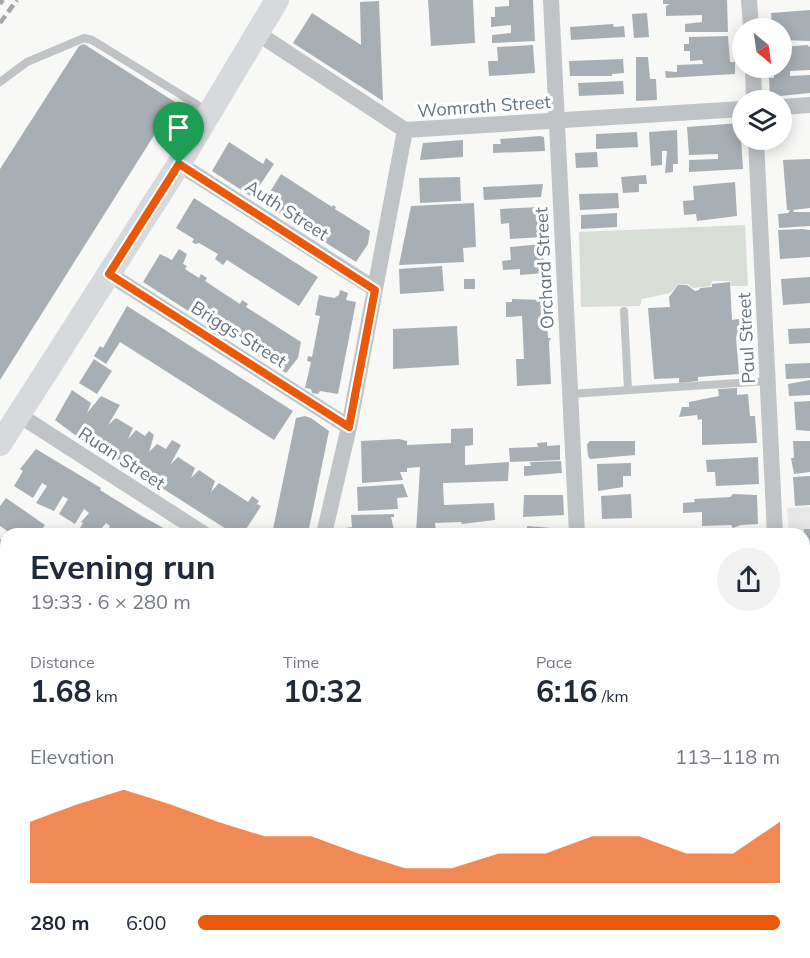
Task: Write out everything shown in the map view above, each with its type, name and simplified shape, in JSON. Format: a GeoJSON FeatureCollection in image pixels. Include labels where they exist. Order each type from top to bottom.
{"type":"FeatureCollection","features":[{"type":"Feature","properties":{"kind":"main road"},"geometry":{"type":"LineString","coordinates":[[0,444],[179,164],[277,0]]}},
{"type":"Feature","properties":{"kind":"street","name":"Orchard Street"},"geometry":{"type":"LineString","coordinates":[[551,0],[577,528]]}},
{"type":"Feature","properties":{"kind":"street"},"geometry":{"type":"LineString","coordinates":[[749,0],[750,18]]}},
{"type":"Feature","properties":{"kind":"street","name":"Womrath Street"},"geometry":{"type":"LineString","coordinates":[[256,33],[405,130],[732,110]]}},
{"type":"Feature","properties":{"kind":"street"},"geometry":{"type":"LineString","coordinates":[[792,106],[810,105]]}},
{"type":"Feature","properties":{"kind":"street"},"geometry":{"type":"LineString","coordinates":[[325,528],[349,427],[405,130]]}},
{"type":"Feature","properties":{"kind":"street","name":"Paul Street"},"geometry":{"type":"LineString","coordinates":[[756,150],[775,528]]}},
{"type":"Feature","properties":{"kind":"street","name":"Auth Street"},"geometry":{"type":"LineString","coordinates":[[179,164],[375,290]]}},
{"type":"Feature","properties":{"kind":"street","name":"Briggs Street"},"geometry":{"type":"LineString","coordinates":[[109,274],[349,427]]}},
{"type":"Feature","properties":{"kind":"street","name":"Ruan Street"},"geometry":{"type":"LineString","coordinates":[[19,415],[195,528]]}},
{"type":"Feature","properties":{"kind":"lane"},"geometry":{"type":"LineString","coordinates":[[0,82],[27,62],[84,38],[92,40],[210,112]]}},
{"type":"Feature","properties":{"kind":"lane"},"geometry":{"type":"LineString","coordinates":[[624,311],[628,390]]}},
{"type":"Feature","properties":{"kind":"lane"},"geometry":{"type":"LineString","coordinates":[[570,394],[768,381]]}},
{"type":"Feature","properties":{"kind":"shaded area"},"geometry":{"type":"Polygon","coordinates":[[[745,225],[748,286],[731,286],[730,281],[712,281],[711,286],[693,288],[688,284],[678,285],[670,293],[642,299],[640,306],[581,307],[579,232],[745,225]]]}},
{"type":"Feature","properties":{"kind":"shaded area"},"geometry":{"type":"Polygon","coordinates":[[[810,507],[810,528],[789,528],[787,508],[810,507]]]}},
{"type":"Feature","properties":{"kind":"building"},"geometry":{"type":"Polygon","coordinates":[[[428,0],[473,0],[475,43],[431,46],[428,0]]]}},
{"type":"Feature","properties":{"kind":"building"},"geometry":{"type":"Polygon","coordinates":[[[509,0],[533,0],[535,41],[492,43],[492,35],[511,33],[511,25],[491,27],[491,17],[495,17],[495,7],[509,6],[509,0]]]}},
{"type":"Feature","properties":{"kind":"building"},"geometry":{"type":"Polygon","coordinates":[[[663,0],[727,0],[728,32],[685,32],[685,24],[702,22],[702,15],[666,16],[666,6],[670,4],[663,4],[663,0]]]}},
{"type":"Feature","properties":{"kind":"building"},"geometry":{"type":"Polygon","coordinates":[[[379,1],[383,101],[293,43],[312,13],[361,45],[360,2],[379,1]]]}},
{"type":"Feature","properties":{"kind":"building"},"geometry":{"type":"Polygon","coordinates":[[[810,10],[810,41],[792,40],[792,18],[771,18],[771,13],[810,10]]]}},
{"type":"Feature","properties":{"kind":"building"},"geometry":{"type":"Polygon","coordinates":[[[647,13],[649,37],[634,38],[632,14],[647,13]]]}},
{"type":"Feature","properties":{"kind":"building"},"geometry":{"type":"Polygon","coordinates":[[[613,24],[614,27],[624,26],[625,37],[571,40],[570,27],[613,24]]]}},
{"type":"Feature","properties":{"kind":"building"},"geometry":{"type":"Polygon","coordinates":[[[728,36],[732,74],[666,78],[665,71],[677,72],[677,65],[703,64],[702,60],[690,61],[690,51],[684,51],[684,44],[689,44],[689,37],[728,36]]]}},
{"type":"Feature","properties":{"kind":"building"},"geometry":{"type":"Polygon","coordinates":[[[84,44],[175,102],[0,380],[0,169],[79,46],[84,44]]]}},
{"type":"Feature","properties":{"kind":"building"},"geometry":{"type":"Polygon","coordinates":[[[533,45],[535,73],[489,76],[488,61],[498,61],[497,47],[533,45]]]}},
{"type":"Feature","properties":{"kind":"building"},"geometry":{"type":"Polygon","coordinates":[[[807,45],[810,47],[810,70],[792,71],[792,46],[807,45]]]}},
{"type":"Feature","properties":{"kind":"building"},"geometry":{"type":"Polygon","coordinates":[[[636,57],[648,57],[650,79],[656,79],[657,100],[636,101],[636,57]]]}},
{"type":"Feature","properties":{"kind":"building"},"geometry":{"type":"Polygon","coordinates":[[[623,59],[624,73],[612,74],[612,76],[570,76],[569,61],[623,59]]]}},
{"type":"Feature","properties":{"kind":"building"},"geometry":{"type":"Polygon","coordinates":[[[810,75],[810,93],[792,95],[792,90],[770,90],[769,78],[810,75]]]}},
{"type":"Feature","properties":{"kind":"building"},"geometry":{"type":"Polygon","coordinates":[[[623,81],[624,94],[579,96],[578,83],[623,81]]]}},
{"type":"Feature","properties":{"kind":"building"},"geometry":{"type":"Polygon","coordinates":[[[732,124],[732,150],[742,150],[743,169],[689,172],[689,160],[718,159],[718,154],[689,155],[687,127],[732,124]]]}},
{"type":"Feature","properties":{"kind":"building"},"geometry":{"type":"Polygon","coordinates":[[[677,130],[678,164],[673,164],[673,172],[665,173],[667,151],[662,151],[662,165],[651,166],[649,132],[677,130]]]}},
{"type":"Feature","properties":{"kind":"building"},"geometry":{"type":"Polygon","coordinates":[[[637,132],[638,147],[596,149],[596,134],[637,132]]]}},
{"type":"Feature","properties":{"kind":"building"},"geometry":{"type":"Polygon","coordinates":[[[544,137],[545,151],[493,153],[493,144],[501,144],[500,139],[544,137]]]}},
{"type":"Feature","properties":{"kind":"building"},"geometry":{"type":"Polygon","coordinates":[[[463,140],[463,157],[420,160],[423,143],[463,140]]]}},
{"type":"Feature","properties":{"kind":"building"},"geometry":{"type":"Polygon","coordinates":[[[229,142],[263,164],[266,158],[274,164],[252,197],[212,171],[229,142]]]}},
{"type":"Feature","properties":{"kind":"building"},"geometry":{"type":"Polygon","coordinates":[[[597,152],[598,167],[576,168],[575,153],[597,152]]]}},
{"type":"Feature","properties":{"kind":"building"},"geometry":{"type":"Polygon","coordinates":[[[810,159],[810,208],[793,210],[794,212],[810,212],[810,226],[779,228],[778,214],[788,213],[790,210],[787,210],[783,160],[810,159]]]}},
{"type":"Feature","properties":{"kind":"building"},"geometry":{"type":"Polygon","coordinates":[[[281,174],[332,207],[333,205],[335,209],[370,231],[368,244],[356,262],[267,205],[262,205],[281,174]]]}},
{"type":"Feature","properties":{"kind":"building"},"geometry":{"type":"Polygon","coordinates":[[[646,175],[647,184],[639,184],[639,192],[623,193],[621,177],[646,175]]]}},
{"type":"Feature","properties":{"kind":"building"},"geometry":{"type":"Polygon","coordinates":[[[460,177],[461,201],[420,203],[419,178],[460,177]]]}},
{"type":"Feature","properties":{"kind":"building"},"geometry":{"type":"Polygon","coordinates":[[[735,182],[737,216],[697,221],[696,214],[684,215],[683,201],[694,200],[693,186],[735,182]]]}},
{"type":"Feature","properties":{"kind":"building"},"geometry":{"type":"Polygon","coordinates":[[[543,184],[541,197],[484,200],[483,187],[543,184]]]}},
{"type":"Feature","properties":{"kind":"building"},"geometry":{"type":"Polygon","coordinates":[[[618,193],[619,208],[580,210],[579,194],[618,193]]]}},
{"type":"Feature","properties":{"kind":"building"},"geometry":{"type":"Polygon","coordinates":[[[194,198],[318,277],[299,306],[227,260],[223,265],[215,259],[218,254],[199,243],[195,244],[192,242],[194,239],[176,228],[194,198]]]}},
{"type":"Feature","properties":{"kind":"building"},"geometry":{"type":"Polygon","coordinates":[[[474,203],[476,247],[463,248],[464,262],[399,265],[411,206],[474,203]]]}},
{"type":"Feature","properties":{"kind":"building"},"geometry":{"type":"Polygon","coordinates":[[[541,207],[543,237],[510,239],[509,223],[501,224],[500,209],[541,207]]]}},
{"type":"Feature","properties":{"kind":"building"},"geometry":{"type":"Polygon","coordinates":[[[617,213],[617,227],[581,229],[581,215],[617,213]]]}},
{"type":"Feature","properties":{"kind":"building"},"geometry":{"type":"Polygon","coordinates":[[[778,230],[810,230],[810,257],[780,259],[778,230]]]}},
{"type":"Feature","properties":{"kind":"building"},"geometry":{"type":"Polygon","coordinates":[[[542,244],[545,273],[520,275],[520,269],[503,270],[502,261],[511,260],[510,247],[542,244]]]}},
{"type":"Feature","properties":{"kind":"building"},"geometry":{"type":"Polygon","coordinates":[[[179,249],[187,254],[183,264],[187,266],[185,269],[199,278],[201,274],[207,278],[205,281],[240,304],[242,300],[248,304],[246,307],[301,342],[298,358],[286,373],[255,354],[258,350],[238,335],[217,323],[215,327],[205,320],[207,317],[200,312],[196,310],[193,314],[143,282],[160,254],[172,260],[179,249]]]}},
{"type":"Feature","properties":{"kind":"building"},"geometry":{"type":"Polygon","coordinates":[[[442,266],[444,291],[400,294],[399,269],[442,266]]]}},
{"type":"Feature","properties":{"kind":"building"},"geometry":{"type":"Polygon","coordinates":[[[810,277],[810,303],[783,305],[781,279],[810,277]]]}},
{"type":"Feature","properties":{"kind":"building"},"geometry":{"type":"Polygon","coordinates":[[[464,279],[475,279],[475,289],[464,289],[464,279]]]}},
{"type":"Feature","properties":{"kind":"building"},"geometry":{"type":"Polygon","coordinates":[[[730,282],[732,320],[739,319],[741,337],[736,337],[739,374],[698,377],[698,381],[679,383],[679,378],[654,379],[648,308],[670,307],[669,297],[678,285],[687,285],[695,291],[712,287],[712,284],[730,282]]]}},
{"type":"Feature","properties":{"kind":"building"},"geometry":{"type":"Polygon","coordinates":[[[340,290],[348,293],[346,300],[356,302],[338,394],[320,391],[318,394],[312,393],[311,389],[305,388],[311,362],[307,361],[308,356],[312,357],[320,316],[315,315],[319,295],[334,298],[339,295],[340,290]]]}},
{"type":"Feature","properties":{"kind":"building"},"geometry":{"type":"Polygon","coordinates":[[[512,299],[546,300],[548,338],[551,338],[549,342],[551,384],[517,386],[516,359],[524,359],[522,316],[506,317],[506,302],[512,302],[512,299]]]}},
{"type":"Feature","properties":{"kind":"building"},"geometry":{"type":"Polygon","coordinates":[[[127,306],[293,411],[274,440],[120,342],[106,364],[94,356],[100,346],[103,348],[127,306]]]}},
{"type":"Feature","properties":{"kind":"building"},"geometry":{"type":"Polygon","coordinates":[[[457,326],[459,365],[393,369],[393,329],[457,326]]]}},
{"type":"Feature","properties":{"kind":"building"},"geometry":{"type":"Polygon","coordinates":[[[810,328],[810,343],[789,344],[788,329],[810,328]]]}},
{"type":"Feature","properties":{"kind":"building"},"geometry":{"type":"Polygon","coordinates":[[[94,359],[112,371],[97,394],[79,383],[94,359]]]}},
{"type":"Feature","properties":{"kind":"building"},"geometry":{"type":"Polygon","coordinates":[[[810,363],[810,378],[786,379],[785,364],[810,363]]]}},
{"type":"Feature","properties":{"kind":"building"},"geometry":{"type":"Polygon","coordinates":[[[810,380],[810,395],[789,396],[788,384],[810,380]]]}},
{"type":"Feature","properties":{"kind":"building"},"geometry":{"type":"Polygon","coordinates":[[[737,388],[737,395],[748,394],[750,416],[755,416],[757,443],[702,445],[702,419],[698,420],[697,415],[679,417],[682,407],[689,407],[689,402],[719,396],[718,389],[737,388]]]}},
{"type":"Feature","properties":{"kind":"building"},"geometry":{"type":"Polygon","coordinates":[[[72,390],[91,403],[87,413],[101,396],[120,405],[108,425],[116,418],[133,428],[128,439],[136,430],[145,436],[149,431],[154,435],[149,452],[157,444],[166,449],[172,440],[181,445],[170,465],[178,457],[195,468],[191,478],[199,470],[215,481],[211,492],[219,483],[248,502],[252,496],[259,501],[252,510],[257,504],[261,506],[247,528],[225,528],[85,439],[83,441],[55,420],[72,390]]]}},
{"type":"Feature","properties":{"kind":"building"},"geometry":{"type":"Polygon","coordinates":[[[810,401],[810,431],[796,430],[794,402],[810,401]]]}},
{"type":"Feature","properties":{"kind":"building"},"geometry":{"type":"Polygon","coordinates":[[[305,416],[311,418],[329,431],[309,528],[273,528],[296,418],[305,416]]]}},
{"type":"Feature","properties":{"kind":"building"},"geometry":{"type":"Polygon","coordinates":[[[473,428],[473,445],[465,446],[465,465],[509,462],[508,481],[443,483],[444,505],[494,503],[495,520],[462,524],[461,522],[435,523],[435,528],[416,528],[420,467],[407,468],[407,472],[400,472],[403,480],[362,483],[361,441],[399,439],[407,441],[407,445],[451,443],[451,429],[473,428]]]}},
{"type":"Feature","properties":{"kind":"building"},"geometry":{"type":"Polygon","coordinates":[[[590,441],[635,441],[635,455],[590,459],[587,444],[590,441]]]}},
{"type":"Feature","properties":{"kind":"building"},"geometry":{"type":"Polygon","coordinates":[[[793,441],[810,441],[810,472],[794,474],[791,458],[794,458],[793,441]]]}},
{"type":"Feature","properties":{"kind":"building"},"geometry":{"type":"Polygon","coordinates":[[[547,442],[547,446],[560,445],[560,460],[510,462],[509,448],[538,447],[537,443],[547,442]]]}},
{"type":"Feature","properties":{"kind":"building"},"geometry":{"type":"Polygon","coordinates":[[[36,449],[163,528],[109,528],[110,526],[106,523],[102,528],[80,528],[83,523],[81,522],[89,513],[84,509],[75,524],[59,514],[68,499],[63,496],[54,511],[36,503],[47,486],[42,483],[33,498],[14,486],[23,471],[20,469],[36,449]]]}},
{"type":"Feature","properties":{"kind":"building"},"geometry":{"type":"Polygon","coordinates":[[[758,457],[759,484],[716,486],[715,472],[707,472],[706,460],[758,457]]]}},
{"type":"Feature","properties":{"kind":"building"},"geometry":{"type":"Polygon","coordinates":[[[561,461],[562,473],[524,476],[524,466],[531,466],[530,462],[561,461]]]}},
{"type":"Feature","properties":{"kind":"building"},"geometry":{"type":"Polygon","coordinates":[[[631,463],[631,476],[623,476],[623,487],[598,491],[597,464],[631,463]]]}},
{"type":"Feature","properties":{"kind":"building"},"geometry":{"type":"Polygon","coordinates":[[[810,476],[810,505],[795,506],[793,477],[810,476]]]}},
{"type":"Feature","properties":{"kind":"building"},"geometry":{"type":"Polygon","coordinates":[[[403,484],[408,497],[397,498],[398,509],[358,511],[357,487],[403,484]]]}},
{"type":"Feature","properties":{"kind":"building"},"geometry":{"type":"Polygon","coordinates":[[[631,494],[632,518],[602,519],[601,496],[631,494]]]}},
{"type":"Feature","properties":{"kind":"building"},"geometry":{"type":"Polygon","coordinates":[[[733,494],[757,495],[758,524],[733,528],[731,525],[702,526],[702,512],[683,513],[683,503],[695,502],[694,499],[730,497],[733,494]]]}},
{"type":"Feature","properties":{"kind":"building"},"geometry":{"type":"Polygon","coordinates":[[[524,495],[563,495],[564,515],[523,517],[524,495]]]}},
{"type":"Feature","properties":{"kind":"building"},"geometry":{"type":"Polygon","coordinates":[[[6,498],[45,525],[43,528],[3,528],[0,526],[0,506],[6,498]]]}},
{"type":"Feature","properties":{"kind":"building"},"geometry":{"type":"Polygon","coordinates":[[[394,514],[394,517],[391,517],[394,528],[345,528],[352,527],[351,515],[394,514]]]}},
{"type":"Feature","properties":{"kind":"building"},"geometry":{"type":"Polygon","coordinates":[[[527,526],[552,528],[527,528],[527,526]]]}},
{"type":"Feature","properties":{"kind":"railway"},"geometry":{"type":"LineString","coordinates":[[0,4],[3,0]]}},
{"type":"Feature","properties":{"kind":"railway"},"geometry":{"type":"LineString","coordinates":[[0,23],[17,0]]}},
{"type":"Feature","properties":{"kind":"route"},"geometry":{"type":"LineString","coordinates":[[179,164],[375,290],[349,427],[109,274],[179,164]]}}]}
